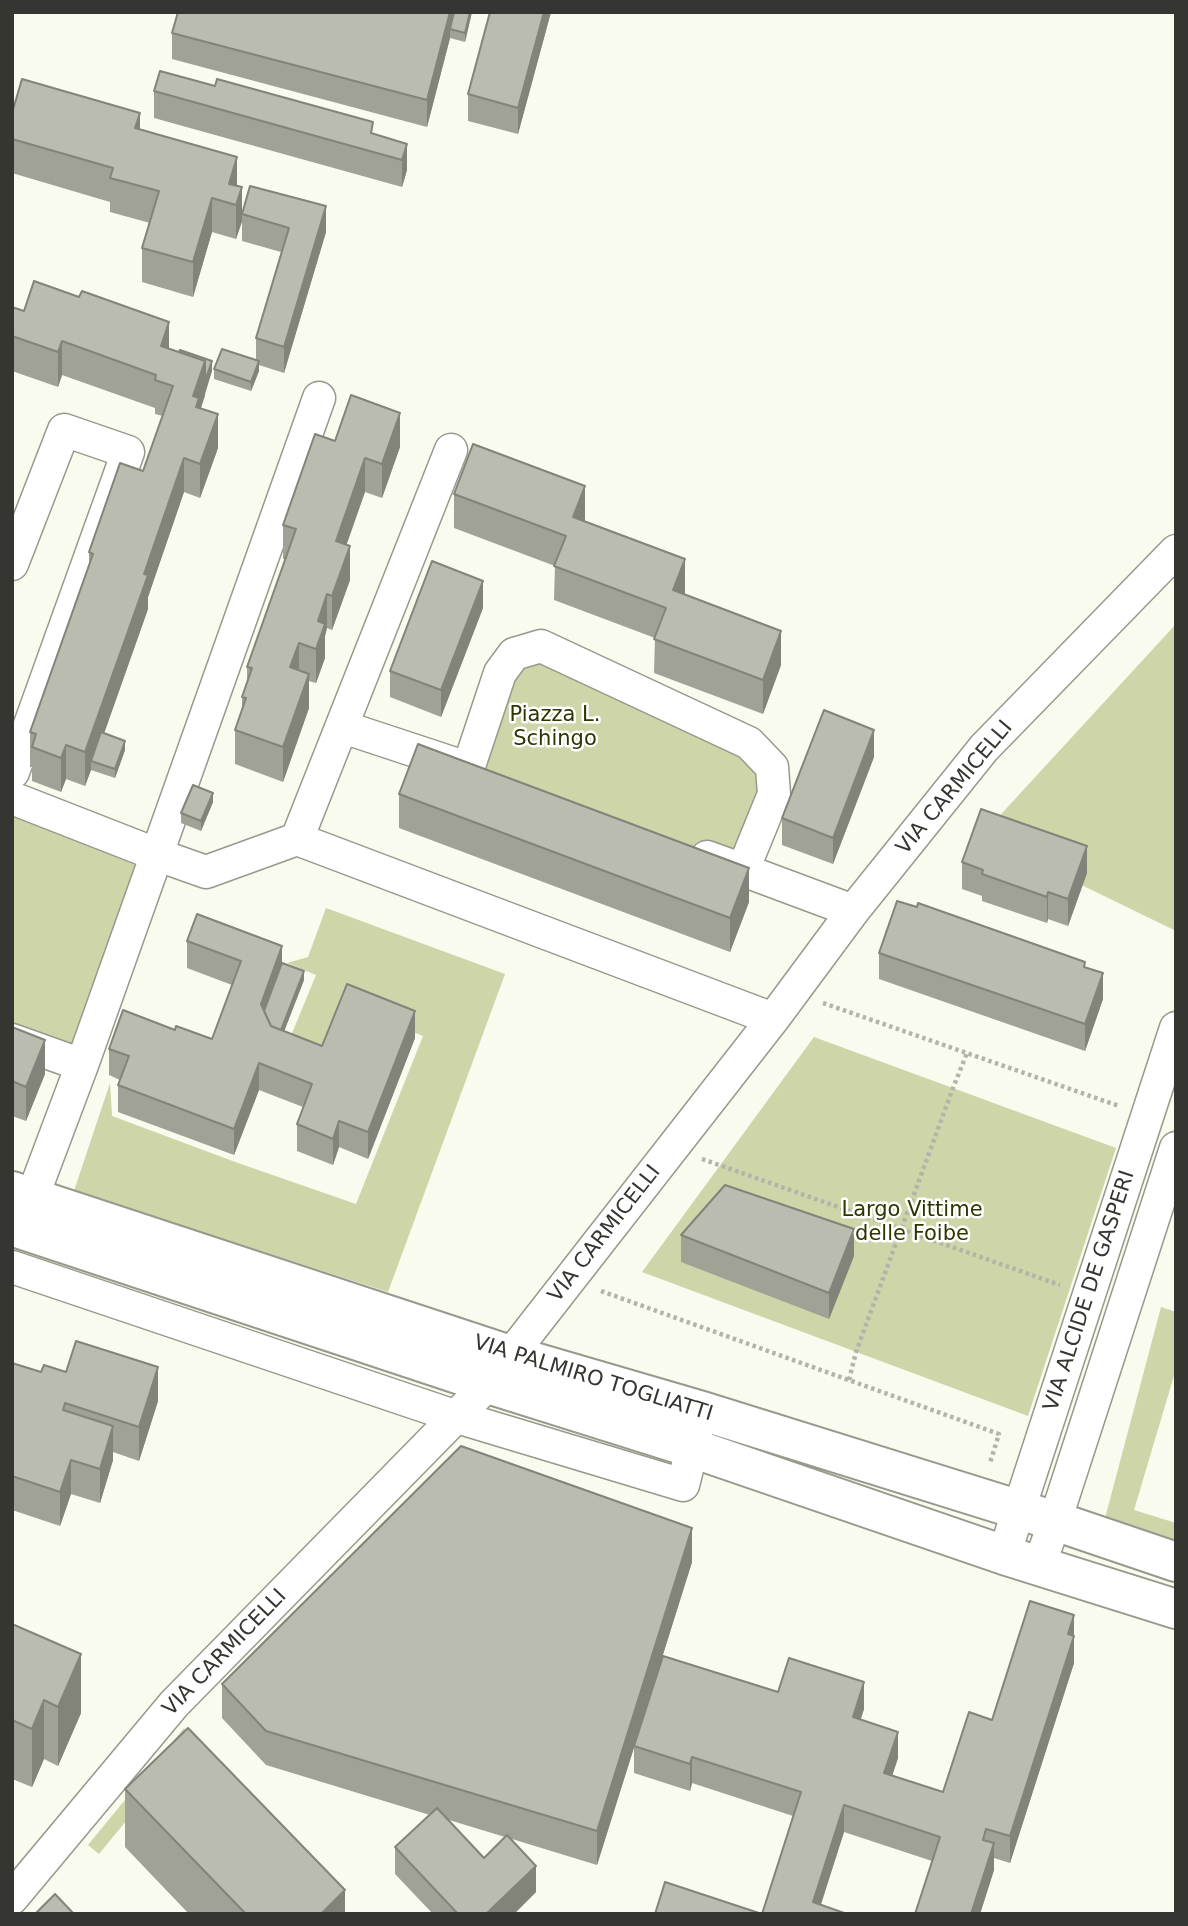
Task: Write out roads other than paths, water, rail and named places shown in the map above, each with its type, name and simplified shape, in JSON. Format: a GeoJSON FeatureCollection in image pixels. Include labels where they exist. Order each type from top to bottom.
{"type":"FeatureCollection","features":[{"type":"Feature","properties":{"kind":"street"},"geometry":{"type":"LineString","coordinates":[[19,1217],[82,1065],[319,398]]}},
{"type":"Feature","properties":{"kind":"street"},"geometry":{"type":"LineString","coordinates":[[12,564],[64,430],[128,452],[13,772]]}},
{"type":"Feature","properties":{"kind":"street"},"geometry":{"type":"LineString","coordinates":[[298,839],[451,450]]}},
{"type":"Feature","properties":{"kind":"street","name":"VIA CARMICELLI"},"geometry":{"type":"LineString","coordinates":[[12,1898],[174,1704],[457,1417],[499,1370],[853,911],[984,748],[1176,551]]}},
{"type":"Feature","properties":{"kind":"street"},"geometry":{"type":"LineString","coordinates":[[343,726],[481,773],[500,673],[514,654],[541,646],[749,743],[772,767],[774,794],[743,870]]}},
{"type":"Feature","properties":{"kind":"street"},"geometry":{"type":"LineString","coordinates":[[12,798],[206,872],[298,839],[773,1018]]}},
{"type":"Feature","properties":{"kind":"street"},"geometry":{"type":"LineString","coordinates":[[677,846],[853,911]]}},
{"type":"Feature","properties":{"kind":"street","name":"VIA ALCIDE DE GASPERI"},"geometry":{"type":"LineString","coordinates":[[1022,1560],[1019,1510],[1176,1028]]}},
{"type":"Feature","properties":{"kind":"street"},"geometry":{"type":"LineString","coordinates":[[12,1040],[82,1065]]}},
{"type":"Feature","properties":{"kind":"street","name":"VIA ALCIDE DE GASPERI"},"geometry":{"type":"LineString","coordinates":[[1022,1560],[1055,1521],[1176,1148]]}},
{"type":"Feature","properties":{"kind":"street","name":"VIA PALMIRO TOGLIATTI"},"geometry":{"type":"LineString","coordinates":[[19,1217],[499,1370],[692,1448],[1022,1560],[1176,1609]]}},
{"type":"Feature","properties":{"kind":"street"},"geometry":{"type":"LineString","coordinates":[[12,1267],[457,1417],[682,1485],[702,1411]]}},
{"type":"Feature","properties":{"kind":"street","name":"VIA PALMIRO TOGLIATTI"},"geometry":{"type":"LineString","coordinates":[[499,1370],[702,1411],[1055,1521],[1176,1562]]}},
{"type":"Feature","properties":{"kind":"park label","name":"Piazza L. Schingo"},"geometry":{"type":"Point","coordinates":[555,728]}},
{"type":"Feature","properties":{"kind":"park label","name":"Largo Vittime delle Foibe"},"geometry":{"type":"Point","coordinates":[912,1223]}}]}
